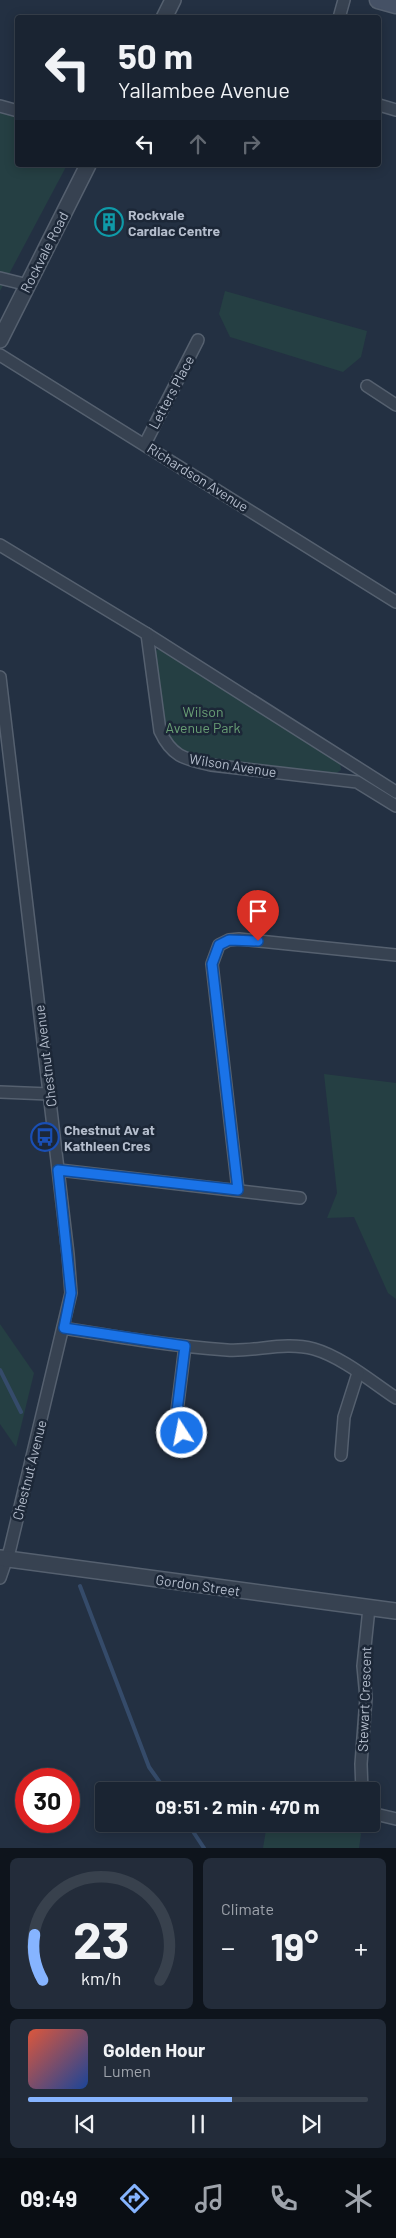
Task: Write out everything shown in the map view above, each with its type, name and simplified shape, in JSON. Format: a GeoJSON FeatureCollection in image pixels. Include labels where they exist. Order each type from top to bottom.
{"type":"FeatureCollection","features":[{"type":"Feature","properties":{"kind":"main road"},"geometry":{"type":"LineString","coordinates":[[378,0],[396,5]]}},
{"type":"Feature","properties":{"kind":"street"},"geometry":{"type":"LineString","coordinates":[[166,15],[173,0]]}},
{"type":"Feature","properties":{"kind":"street"},"geometry":{"type":"LineString","coordinates":[[340,15],[344,0]]}},
{"type":"Feature","properties":{"kind":"street"},"geometry":{"type":"LineString","coordinates":[[0,106],[15,110]]}},
{"type":"Feature","properties":{"kind":"street"},"geometry":{"type":"LineString","coordinates":[[381,106],[396,110]]}},
{"type":"Feature","properties":{"kind":"street","name":"Rockvale Road"},"geometry":{"type":"LineString","coordinates":[[0,340],[87,167]]}},
{"type":"Feature","properties":{"kind":"street"},"geometry":{"type":"LineString","coordinates":[[0,278],[28,285]]}},
{"type":"Feature","properties":{"kind":"street","name":"Letters Place"},"geometry":{"type":"LineString","coordinates":[[145,444],[198,340]]}},
{"type":"Feature","properties":{"kind":"street","name":"Richardson Avenue"},"geometry":{"type":"LineString","coordinates":[[0,355],[396,602]]}},
{"type":"Feature","properties":{"kind":"street"},"geometry":{"type":"LineString","coordinates":[[366,386],[396,405]]}},
{"type":"Feature","properties":{"kind":"street"},"geometry":{"type":"LineString","coordinates":[[0,545],[147,634],[396,792]]}},
{"type":"Feature","properties":{"kind":"street","name":"Wilson Avenue"},"geometry":{"type":"LineString","coordinates":[[147,634],[160,730],[165,741],[177,754],[187,760],[211,765],[357,782],[396,806]]}},
{"type":"Feature","properties":{"kind":"street","name":"Chestnut Avenue"},"geometry":{"type":"LineString","coordinates":[[0,676],[71,1284],[64,1328],[3,1559],[0,1578]]}},
{"type":"Feature","properties":{"kind":"street"},"geometry":{"type":"LineString","coordinates":[[357,782],[364,771]]}},
{"type":"Feature","properties":{"kind":"street"},"geometry":{"type":"LineString","coordinates":[[238,1190],[212,964],[219,945],[229,940],[239,939],[396,956]]}},
{"type":"Feature","properties":{"kind":"street"},"geometry":{"type":"LineString","coordinates":[[0,1092],[49,1094]]}},
{"type":"Feature","properties":{"kind":"street"},"geometry":{"type":"LineString","coordinates":[[58,1170],[300,1198]]}},
{"type":"Feature","properties":{"kind":"street"},"geometry":{"type":"LineString","coordinates":[[64,1328],[185,1346],[230,1350],[286,1345],[306,1347],[326,1353],[396,1398]]}},
{"type":"Feature","properties":{"kind":"street"},"geometry":{"type":"LineString","coordinates":[[182,1433],[177,1411],[185,1346]]}},
{"type":"Feature","properties":{"kind":"street"},"geometry":{"type":"LineString","coordinates":[[341,1455],[344,1417],[358,1373]]}},
{"type":"Feature","properties":{"kind":"street","name":"Gordon Street"},"geometry":{"type":"LineString","coordinates":[[3,1559],[396,1611]]}},
{"type":"Feature","properties":{"kind":"street","name":"Stewart Crescent"},"geometry":{"type":"LineString","coordinates":[[362,1782],[361,1764],[366,1698],[363,1666],[368,1608]]}},
{"type":"Feature","properties":{"kind":"street"},"geometry":{"type":"LineString","coordinates":[[380,1815],[396,1819]]}},
{"type":"Feature","properties":{"kind":"green space"},"geometry":{"type":"Polygon","coordinates":[[[0,102],[15,106],[15,167],[66,167],[0,291],[0,102]]]}},
{"type":"Feature","properties":{"kind":"green space"},"geometry":{"type":"Polygon","coordinates":[[[225,291],[367,331],[361,357],[343,372],[230,337],[219,314],[225,291]]]}},
{"type":"Feature","properties":{"kind":"green space","name":"Wilson Avenue Park"},"geometry":{"type":"Polygon","coordinates":[[[162,649],[340,762],[341,770],[335,774],[209,760],[177,750],[168,739],[163,725],[155,657],[155,651],[162,649]]]}},
{"type":"Feature","properties":{"kind":"green space"},"geometry":{"type":"Polygon","coordinates":[[[324,1074],[396,1083],[396,1299],[388,1293],[354,1217],[327,1218],[337,1193],[324,1074]]]}},
{"type":"Feature","properties":{"kind":"green space"},"geometry":{"type":"Polygon","coordinates":[[[0,1324],[34,1373],[16,1447],[0,1424],[0,1324]]]}},
{"type":"Feature","properties":{"kind":"green space"},"geometry":{"type":"Polygon","coordinates":[[[266,1832],[360,1832],[361,1834],[359,1848],[263,1848],[266,1832]]]}},
{"type":"Feature","properties":{"kind":"waterway"},"geometry":{"type":"LineString","coordinates":[[0,1370],[21,1412]]}},
{"type":"Feature","properties":{"kind":"waterway"},"geometry":{"type":"LineString","coordinates":[[80,1586],[149,1767],[160,1782]]}},
{"type":"Feature","properties":{"kind":"waterway"},"geometry":{"type":"LineString","coordinates":[[193,1832],[204,1848]]}},
{"type":"Feature","properties":{"kind":"place","name":"Rockvale Cardiac Centre"},"geometry":{"type":"Point","coordinates":[109,222]}},
{"type":"Feature","properties":{"kind":"place","name":"Chestnut Av at Kathleen Cres"},"geometry":{"type":"Point","coordinates":[45,1137]}},
{"type":"Feature","properties":{"kind":"route"},"geometry":{"type":"LineString","coordinates":[[182,1433],[177,1411],[185,1346],[64,1328],[71,1293],[58,1170],[238,1190],[212,964],[214,953],[219,945],[229,940],[258,941]]}}]}
